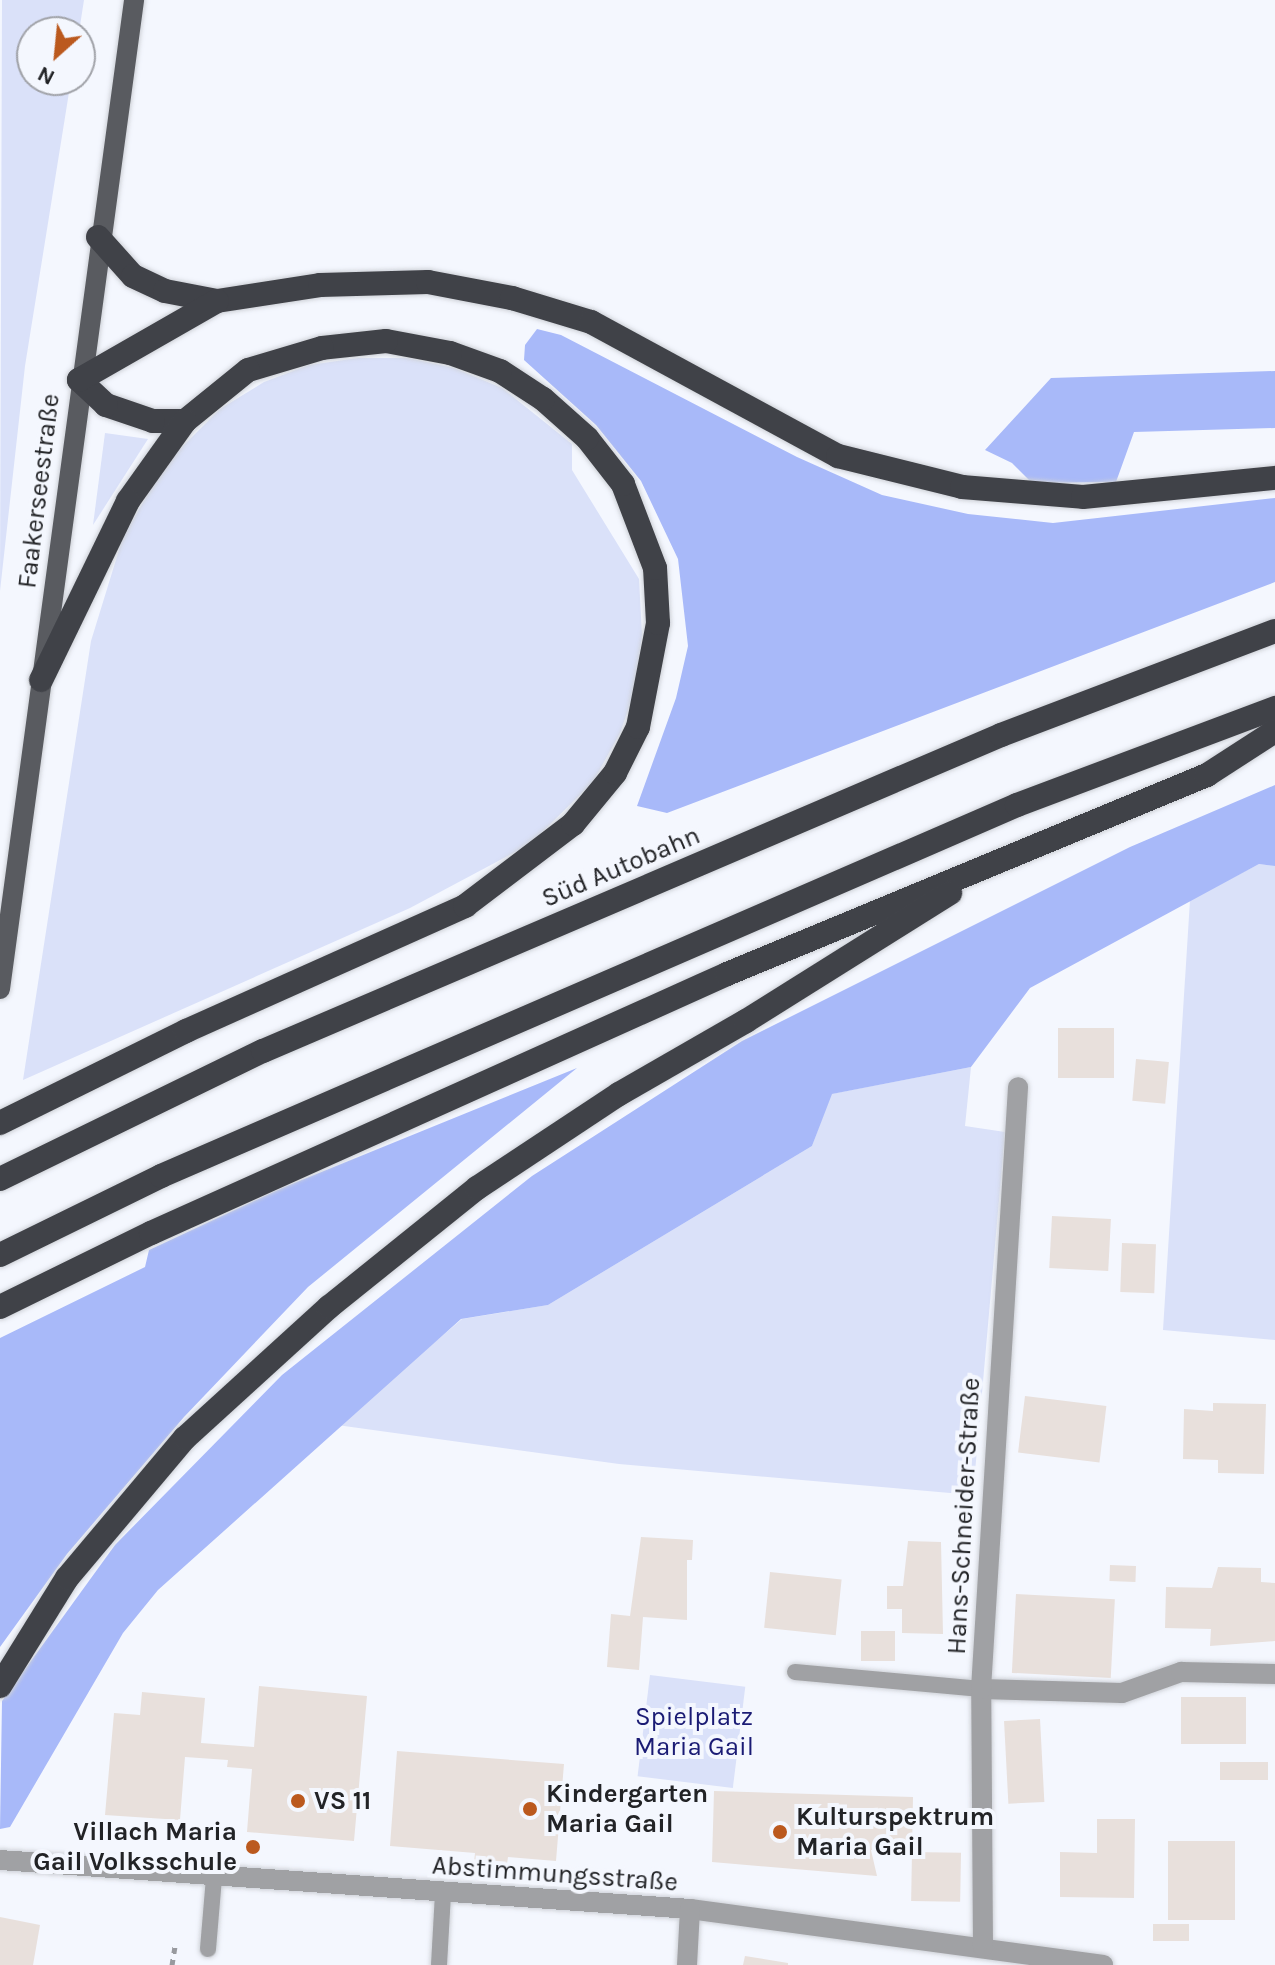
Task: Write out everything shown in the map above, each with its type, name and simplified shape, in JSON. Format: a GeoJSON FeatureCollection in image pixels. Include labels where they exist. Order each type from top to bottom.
{"type":"FeatureCollection","features":[{"type":"Feature","properties":{"kind":"highway"},"geometry":{"type":"LineString","coordinates":[[98,237],[133,276],[165,291],[217,301],[320,285],[428,282],[512,298],[591,322],[838,456],[962,487],[1083,497],[1275,478]]}},
{"type":"Feature","properties":{"kind":"highway"},"geometry":{"type":"LineString","coordinates":[[185,421],[153,421],[106,405],[79,380],[217,301]]}},
{"type":"Feature","properties":{"kind":"highway"},"geometry":{"type":"LineString","coordinates":[[0,1123],[186,1031],[465,906],[573,824],[615,773],[638,727],[658,623],[655,568],[623,484],[587,438],[543,399],[500,371],[450,353],[386,341],[322,348],[248,370],[185,421],[128,501],[41,680]]}},
{"type":"Feature","properties":{"kind":"highway","name":"Süd Autobahn"},"geometry":{"type":"LineString","coordinates":[[0,1179],[175,1093],[1001,735],[1275,631]]}},
{"type":"Feature","properties":{"kind":"highway"},"geometry":{"type":"LineString","coordinates":[[0,1255],[161,1176],[1017,805],[1275,708]]}},
{"type":"Feature","properties":{"kind":"highway"},"geometry":{"type":"LineString","coordinates":[[0,1307],[151,1233],[727,974],[1207,775],[1275,731]]}},
{"type":"Feature","properties":{"kind":"highway"},"geometry":{"type":"LineString","coordinates":[[0,1686],[67,1578],[185,1438],[329,1307],[477,1188],[619,1094],[746,1021],[1009,855]]}},
{"type":"Feature","properties":{"kind":"main road","name":"Faakerseestraße"},"geometry":{"type":"LineString","coordinates":[[0,989],[98,237],[134,0]]}},
{"type":"Feature","properties":{"kind":"street","name":"Hans-Schneider-Straße"},"geometry":{"type":"LineString","coordinates":[[983,1947],[981,1689],[1018,1087]]}},
{"type":"Feature","properties":{"kind":"street"},"geometry":{"type":"LineString","coordinates":[[981,1689],[1122,1693],[1181,1672],[1275,1674]]}},
{"type":"Feature","properties":{"kind":"street","name":"Abstimmungsstraße"},"geometry":{"type":"LineString","coordinates":[[0,1860],[690,1909],[1103,1965]]}},
{"type":"Feature","properties":{"kind":"street"},"geometry":{"type":"LineString","coordinates":[[687,1965],[690,1909]]}},
{"type":"Feature","properties":{"kind":"lane"},"geometry":{"type":"LineString","coordinates":[[795,1672],[981,1689]]}},
{"type":"Feature","properties":{"kind":"lane"},"geometry":{"type":"LineString","coordinates":[[208,1949],[214,1877]]}},
{"type":"Feature","properties":{"kind":"lane"},"geometry":{"type":"LineString","coordinates":[[439,1965],[443,1893]]}},
{"type":"Feature","properties":{"kind":"path"},"geometry":{"type":"LineString","coordinates":[[172,1965],[175,1945]]}},
{"type":"Feature","properties":{"kind":"green space"},"geometry":{"type":"Polygon","coordinates":[[[2,0],[84,0],[82,16],[16,16],[16,96],[68,96],[25,366],[0,591],[2,0]]]}},
{"type":"Feature","properties":{"kind":"green space"},"geometry":{"type":"Polygon","coordinates":[[[358,358],[408,358],[454,368],[502,388],[572,444],[572,470],[639,579],[642,635],[635,690],[620,733],[593,782],[530,844],[410,908],[23,1080],[91,641],[123,537],[166,463],[220,409],[264,382],[309,365],[358,358]]]}},
{"type":"Feature","properties":{"kind":"green space"},"geometry":{"type":"Polygon","coordinates":[[[105,433],[148,439],[93,525],[105,433]]]}},
{"type":"Feature","properties":{"kind":"green space"},"geometry":{"type":"Polygon","coordinates":[[[1259,864],[1275,866],[1275,1340],[1163,1330],[1190,900],[1259,864]]]}},
{"type":"Feature","properties":{"kind":"green space"},"geometry":{"type":"Polygon","coordinates":[[[971,1067],[965,1126],[1005,1132],[973,1495],[619,1464],[337,1425],[462,1319],[548,1305],[812,1146],[831,1094],[971,1067]]]}},
{"type":"Feature","properties":{"kind":"green space","name":"Spielplatz Maria Gail"},"geometry":{"type":"Polygon","coordinates":[[[650,1675],[745,1687],[733,1788],[638,1776],[650,1675]]]}},
{"type":"Feature","properties":{"kind":"shaded area"},"geometry":{"type":"Polygon","coordinates":[[[537,329],[561,335],[797,457],[882,495],[968,514],[1053,523],[1275,498],[1275,582],[667,813],[637,806],[676,698],[688,646],[678,559],[641,481],[596,425],[524,360],[525,345],[537,329]]]}},
{"type":"Feature","properties":{"kind":"shaded area"},"geometry":{"type":"Polygon","coordinates":[[[1275,371],[1275,428],[1134,432],[1116,482],[1032,483],[1012,463],[985,450],[1051,378],[1275,371]]]}},
{"type":"Feature","properties":{"kind":"shaded area"},"geometry":{"type":"Polygon","coordinates":[[[1275,785],[1275,866],[1259,864],[1030,988],[971,1067],[832,1094],[812,1146],[548,1305],[461,1319],[158,1590],[123,1633],[10,1827],[0,1829],[2,1701],[115,1545],[282,1375],[532,1176],[742,1041],[1130,847],[1275,785]]]}},
{"type":"Feature","properties":{"kind":"shaded area"},"geometry":{"type":"Polygon","coordinates":[[[577,1068],[308,1287],[184,1417],[67,1554],[0,1647],[0,1338],[145,1267],[149,1250],[282,1188],[577,1068]]]}},
{"type":"Feature","properties":{"kind":"building"},"geometry":{"type":"Polygon","coordinates":[[[1058,1028],[1114,1028],[1114,1078],[1058,1078],[1058,1028]]]}},
{"type":"Feature","properties":{"kind":"building"},"geometry":{"type":"Polygon","coordinates":[[[1136,1059],[1169,1062],[1165,1104],[1132,1101],[1136,1059]]]}},
{"type":"Feature","properties":{"kind":"building"},"geometry":{"type":"Polygon","coordinates":[[[1052,1216],[1111,1219],[1108,1271],[1049,1268],[1052,1216]]]}},
{"type":"Feature","properties":{"kind":"building"},"geometry":{"type":"Polygon","coordinates":[[[1122,1243],[1156,1244],[1154,1293],[1120,1292],[1122,1243]]]}},
{"type":"Feature","properties":{"kind":"building"},"geometry":{"type":"Polygon","coordinates":[[[1025,1396],[1106,1406],[1099,1463],[1018,1453],[1025,1396]]]}},
{"type":"Feature","properties":{"kind":"building"},"geometry":{"type":"Polygon","coordinates":[[[1213,1403],[1266,1404],[1264,1474],[1218,1473],[1218,1460],[1183,1459],[1184,1409],[1213,1411],[1213,1403]]]}},
{"type":"Feature","properties":{"kind":"building"},"geometry":{"type":"Polygon","coordinates":[[[641,1537],[693,1540],[692,1560],[687,1560],[687,1620],[643,1617],[639,1670],[607,1667],[611,1614],[630,1616],[641,1537]]]}},
{"type":"Feature","properties":{"kind":"building"},"geometry":{"type":"Polygon","coordinates":[[[908,1541],[941,1542],[943,1634],[902,1633],[902,1609],[887,1609],[887,1586],[903,1586],[908,1541]]]}},
{"type":"Feature","properties":{"kind":"building"},"geometry":{"type":"Polygon","coordinates":[[[1110,1565],[1136,1566],[1135,1582],[1109,1581],[1110,1565]]]}},
{"type":"Feature","properties":{"kind":"building"},"geometry":{"type":"Polygon","coordinates":[[[1218,1567],[1261,1568],[1261,1582],[1275,1583],[1275,1641],[1210,1646],[1211,1629],[1165,1628],[1166,1587],[1212,1588],[1218,1567]]]}},
{"type":"Feature","properties":{"kind":"building"},"geometry":{"type":"Polygon","coordinates":[[[770,1572],[842,1580],[836,1635],[764,1628],[770,1572]]]}},
{"type":"Feature","properties":{"kind":"building"},"geometry":{"type":"Polygon","coordinates":[[[1016,1594],[1115,1599],[1111,1678],[1012,1673],[1016,1594]]]}},
{"type":"Feature","properties":{"kind":"building"},"geometry":{"type":"Polygon","coordinates":[[[861,1631],[895,1631],[895,1661],[861,1661],[861,1631]]]}},
{"type":"Feature","properties":{"kind":"building"},"geometry":{"type":"Polygon","coordinates":[[[259,1686],[367,1696],[354,1841],[247,1832],[252,1769],[227,1767],[228,1760],[185,1757],[180,1820],[105,1815],[114,1713],[140,1715],[142,1692],[205,1698],[201,1743],[254,1747],[259,1686]]]}},
{"type":"Feature","properties":{"kind":"building"},"geometry":{"type":"Polygon","coordinates":[[[1181,1697],[1246,1697],[1246,1744],[1181,1744],[1181,1697]]]}},
{"type":"Feature","properties":{"kind":"building"},"geometry":{"type":"Polygon","coordinates":[[[1040,1719],[1044,1802],[1008,1804],[1004,1721],[1040,1719]]]}},
{"type":"Feature","properties":{"kind":"building"},"geometry":{"type":"Polygon","coordinates":[[[397,1751],[564,1764],[556,1861],[508,1857],[507,1864],[474,1862],[475,1853],[390,1846],[397,1751]]]}},
{"type":"Feature","properties":{"kind":"building"},"geometry":{"type":"Polygon","coordinates":[[[1220,1762],[1268,1762],[1268,1780],[1220,1780],[1220,1762]]]}},
{"type":"Feature","properties":{"kind":"building"},"geometry":{"type":"Polygon","coordinates":[[[714,1791],[913,1797],[912,1852],[871,1850],[877,1876],[712,1862],[714,1791]]]}},
{"type":"Feature","properties":{"kind":"building"},"geometry":{"type":"Polygon","coordinates":[[[1097,1819],[1135,1819],[1134,1898],[1060,1897],[1060,1852],[1097,1853],[1097,1819]]]}},
{"type":"Feature","properties":{"kind":"building"},"geometry":{"type":"Polygon","coordinates":[[[1168,1841],[1235,1841],[1235,1920],[1168,1920],[1168,1841]]]}},
{"type":"Feature","properties":{"kind":"building"},"geometry":{"type":"Polygon","coordinates":[[[912,1852],[961,1853],[960,1902],[911,1901],[912,1852]]]}},
{"type":"Feature","properties":{"kind":"building"},"geometry":{"type":"Polygon","coordinates":[[[0,1917],[40,1925],[33,1965],[0,1965],[0,1917]]]}},
{"type":"Feature","properties":{"kind":"building"},"geometry":{"type":"Polygon","coordinates":[[[1153,1924],[1189,1924],[1189,1941],[1153,1941],[1153,1924]]]}},
{"type":"Feature","properties":{"kind":"building"},"geometry":{"type":"Polygon","coordinates":[[[745,1956],[788,1963],[788,1965],[743,1965],[745,1956]]]}},
{"type":"Feature","properties":{"kind":"place","name":"VS 11"},"geometry":{"type":"Point","coordinates":[298,1801]}},
{"type":"Feature","properties":{"kind":"place","name":"Kindergarten Maria Gail"},"geometry":{"type":"Point","coordinates":[530,1809]}},
{"type":"Feature","properties":{"kind":"place","name":"Kulturspektrum Maria Gail"},"geometry":{"type":"Point","coordinates":[780,1832]}},
{"type":"Feature","properties":{"kind":"place","name":"Villach Maria Gail Volksschule"},"geometry":{"type":"Point","coordinates":[253,1847]}}]}
